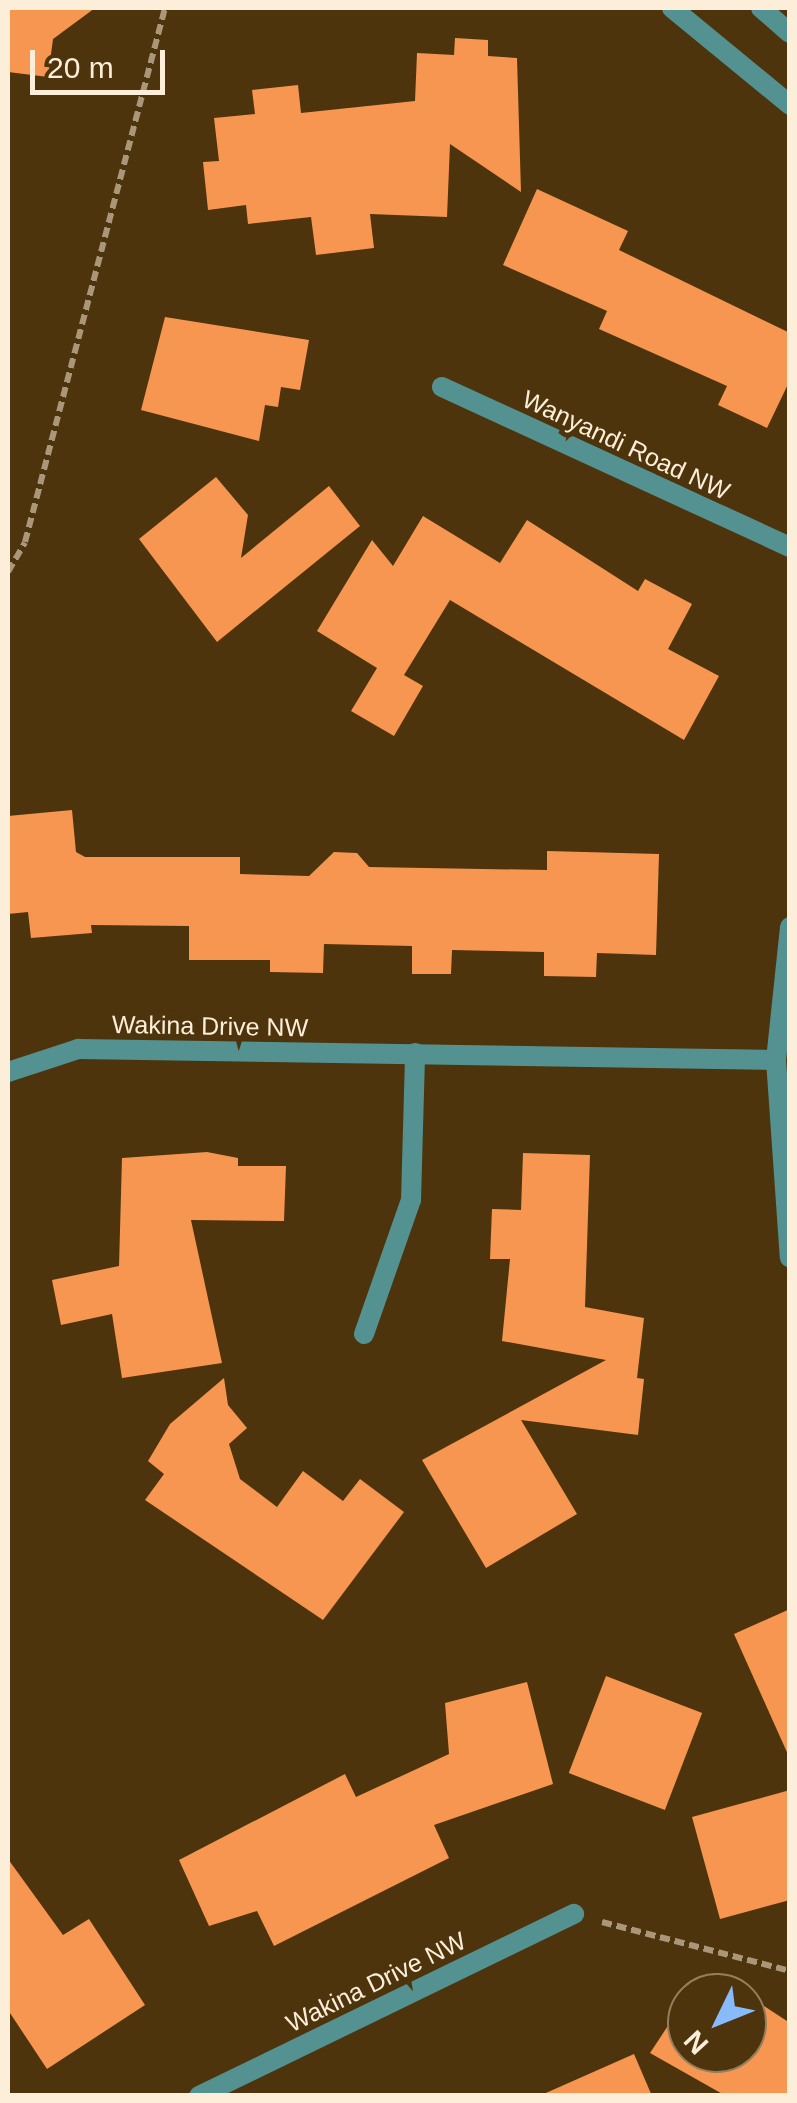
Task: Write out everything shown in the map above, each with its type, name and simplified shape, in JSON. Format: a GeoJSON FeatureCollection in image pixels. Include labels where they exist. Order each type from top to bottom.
{"type":"FeatureCollection","features":[{"type":"Feature","properties":{"kind":"street"},"geometry":{"type":"LineString","coordinates":[[672,8],[790,105]]}},
{"type":"Feature","properties":{"kind":"street"},"geometry":{"type":"LineString","coordinates":[[761,8],[790,33]]}},
{"type":"Feature","properties":{"kind":"street","name":"Wanyandi Road NW"},"geometry":{"type":"LineString","coordinates":[[442,387],[790,547]]}},
{"type":"Feature","properties":{"kind":"street"},"geometry":{"type":"LineString","coordinates":[[790,927],[776,1060],[790,1258]]}},
{"type":"Feature","properties":{"kind":"street","name":"Wakina Drive NW"},"geometry":{"type":"LineString","coordinates":[[8,1072],[78,1049],[776,1060]]}},
{"type":"Feature","properties":{"kind":"street"},"geometry":{"type":"LineString","coordinates":[[364,1334],[411,1200],[415,1053]]}},
{"type":"Feature","properties":{"kind":"street","name":"Wakina Drive NW"},"geometry":{"type":"LineString","coordinates":[[199,2096],[574,1914]]}},
{"type":"Feature","properties":{"kind":"path"},"geometry":{"type":"LineString","coordinates":[[8,572],[25,542],[165,8]]}},
{"type":"Feature","properties":{"kind":"path"},"geometry":{"type":"LineString","coordinates":[[574,1914],[790,1972]]}},
{"type":"Feature","properties":{"kind":"building"},"geometry":{"type":"Polygon","coordinates":[[[8,8],[95,8],[53,39],[48,77],[8,72],[8,8]]]}},
{"type":"Feature","properties":{"kind":"building"},"geometry":{"type":"Polygon","coordinates":[[[455,38],[488,40],[488,56],[517,58],[521,192],[450,144],[447,217],[370,214],[374,248],[316,255],[311,217],[248,224],[246,205],[208,210],[203,162],[219,161],[214,118],[255,114],[252,90],[298,85],[301,113],[415,101],[417,53],[454,55],[455,38]]]}},
{"type":"Feature","properties":{"kind":"building"},"geometry":{"type":"Polygon","coordinates":[[[537,189],[628,231],[619,250],[790,333],[790,380],[767,428],[718,405],[727,386],[599,329],[607,311],[503,265],[537,189]]]}},
{"type":"Feature","properties":{"kind":"building"},"geometry":{"type":"Polygon","coordinates":[[[165,317],[309,340],[300,390],[281,387],[278,407],[265,405],[259,441],[141,410],[165,317]]]}},
{"type":"Feature","properties":{"kind":"building"},"geometry":{"type":"Polygon","coordinates":[[[216,477],[248,515],[241,558],[329,486],[360,526],[217,642],[139,539],[216,477]]]}},
{"type":"Feature","properties":{"kind":"building"},"geometry":{"type":"Polygon","coordinates":[[[423,516],[500,563],[527,520],[638,591],[645,579],[692,604],[668,649],[719,676],[684,740],[450,600],[404,675],[423,686],[394,736],[351,711],[377,668],[317,631],[372,540],[393,566],[423,516]]]}},
{"type":"Feature","properties":{"kind":"building"},"geometry":{"type":"Polygon","coordinates":[[[72,810],[76,852],[85,857],[240,857],[240,874],[309,876],[334,852],[357,853],[369,867],[547,870],[547,851],[659,854],[656,955],[597,953],[596,977],[544,976],[544,952],[452,950],[451,974],[412,974],[412,946],[324,944],[323,973],[270,972],[270,960],[189,960],[189,926],[91,925],[92,933],[31,938],[28,912],[8,914],[8,816],[72,810]]]}},
{"type":"Feature","properties":{"kind":"building"},"geometry":{"type":"Polygon","coordinates":[[[207,1152],[238,1158],[238,1166],[286,1166],[284,1221],[191,1220],[222,1363],[122,1378],[112,1314],[61,1325],[52,1280],[119,1266],[122,1158],[207,1152]]]}},
{"type":"Feature","properties":{"kind":"building"},"geometry":{"type":"Polygon","coordinates":[[[523,1153],[590,1155],[585,1307],[644,1318],[637,1378],[644,1379],[638,1435],[521,1420],[577,1514],[486,1568],[422,1460],[606,1360],[502,1341],[510,1259],[490,1259],[492,1209],[521,1210],[523,1153]]]}},
{"type":"Feature","properties":{"kind":"building"},"geometry":{"type":"Polygon","coordinates":[[[224,1378],[228,1405],[247,1428],[229,1444],[240,1479],[277,1507],[303,1471],[343,1501],[360,1479],[404,1512],[323,1620],[145,1500],[164,1474],[148,1461],[170,1424],[224,1378]]]}},
{"type":"Feature","properties":{"kind":"building"},"geometry":{"type":"Polygon","coordinates":[[[790,1609],[790,1759],[734,1634],[790,1609]]]}},
{"type":"Feature","properties":{"kind":"building"},"geometry":{"type":"Polygon","coordinates":[[[606,1676],[702,1713],[665,1810],[569,1773],[606,1676]]]}},
{"type":"Feature","properties":{"kind":"building"},"geometry":{"type":"Polygon","coordinates":[[[527,1682],[553,1784],[434,1825],[449,1858],[274,1946],[257,1911],[209,1926],[179,1860],[345,1774],[356,1797],[449,1754],[445,1703],[527,1682]]]}},
{"type":"Feature","properties":{"kind":"building"},"geometry":{"type":"Polygon","coordinates":[[[790,1790],[790,1900],[720,1919],[692,1817],[790,1790]]]}},
{"type":"Feature","properties":{"kind":"building"},"geometry":{"type":"Polygon","coordinates":[[[8,1859],[63,1935],[89,1919],[145,2005],[47,2069],[8,2010],[8,1859]]]}},
{"type":"Feature","properties":{"kind":"building"},"geometry":{"type":"Polygon","coordinates":[[[767,2008],[790,2023],[790,2096],[726,2096],[685,2073],[767,2073],[767,2008]]]}},
{"type":"Feature","properties":{"kind":"building"},"geometry":{"type":"Polygon","coordinates":[[[667,2027],[667,2063],[650,2053],[667,2027]]]}},
{"type":"Feature","properties":{"kind":"building"},"geometry":{"type":"Polygon","coordinates":[[[634,2054],[652,2096],[539,2096],[634,2054]]]}}]}
